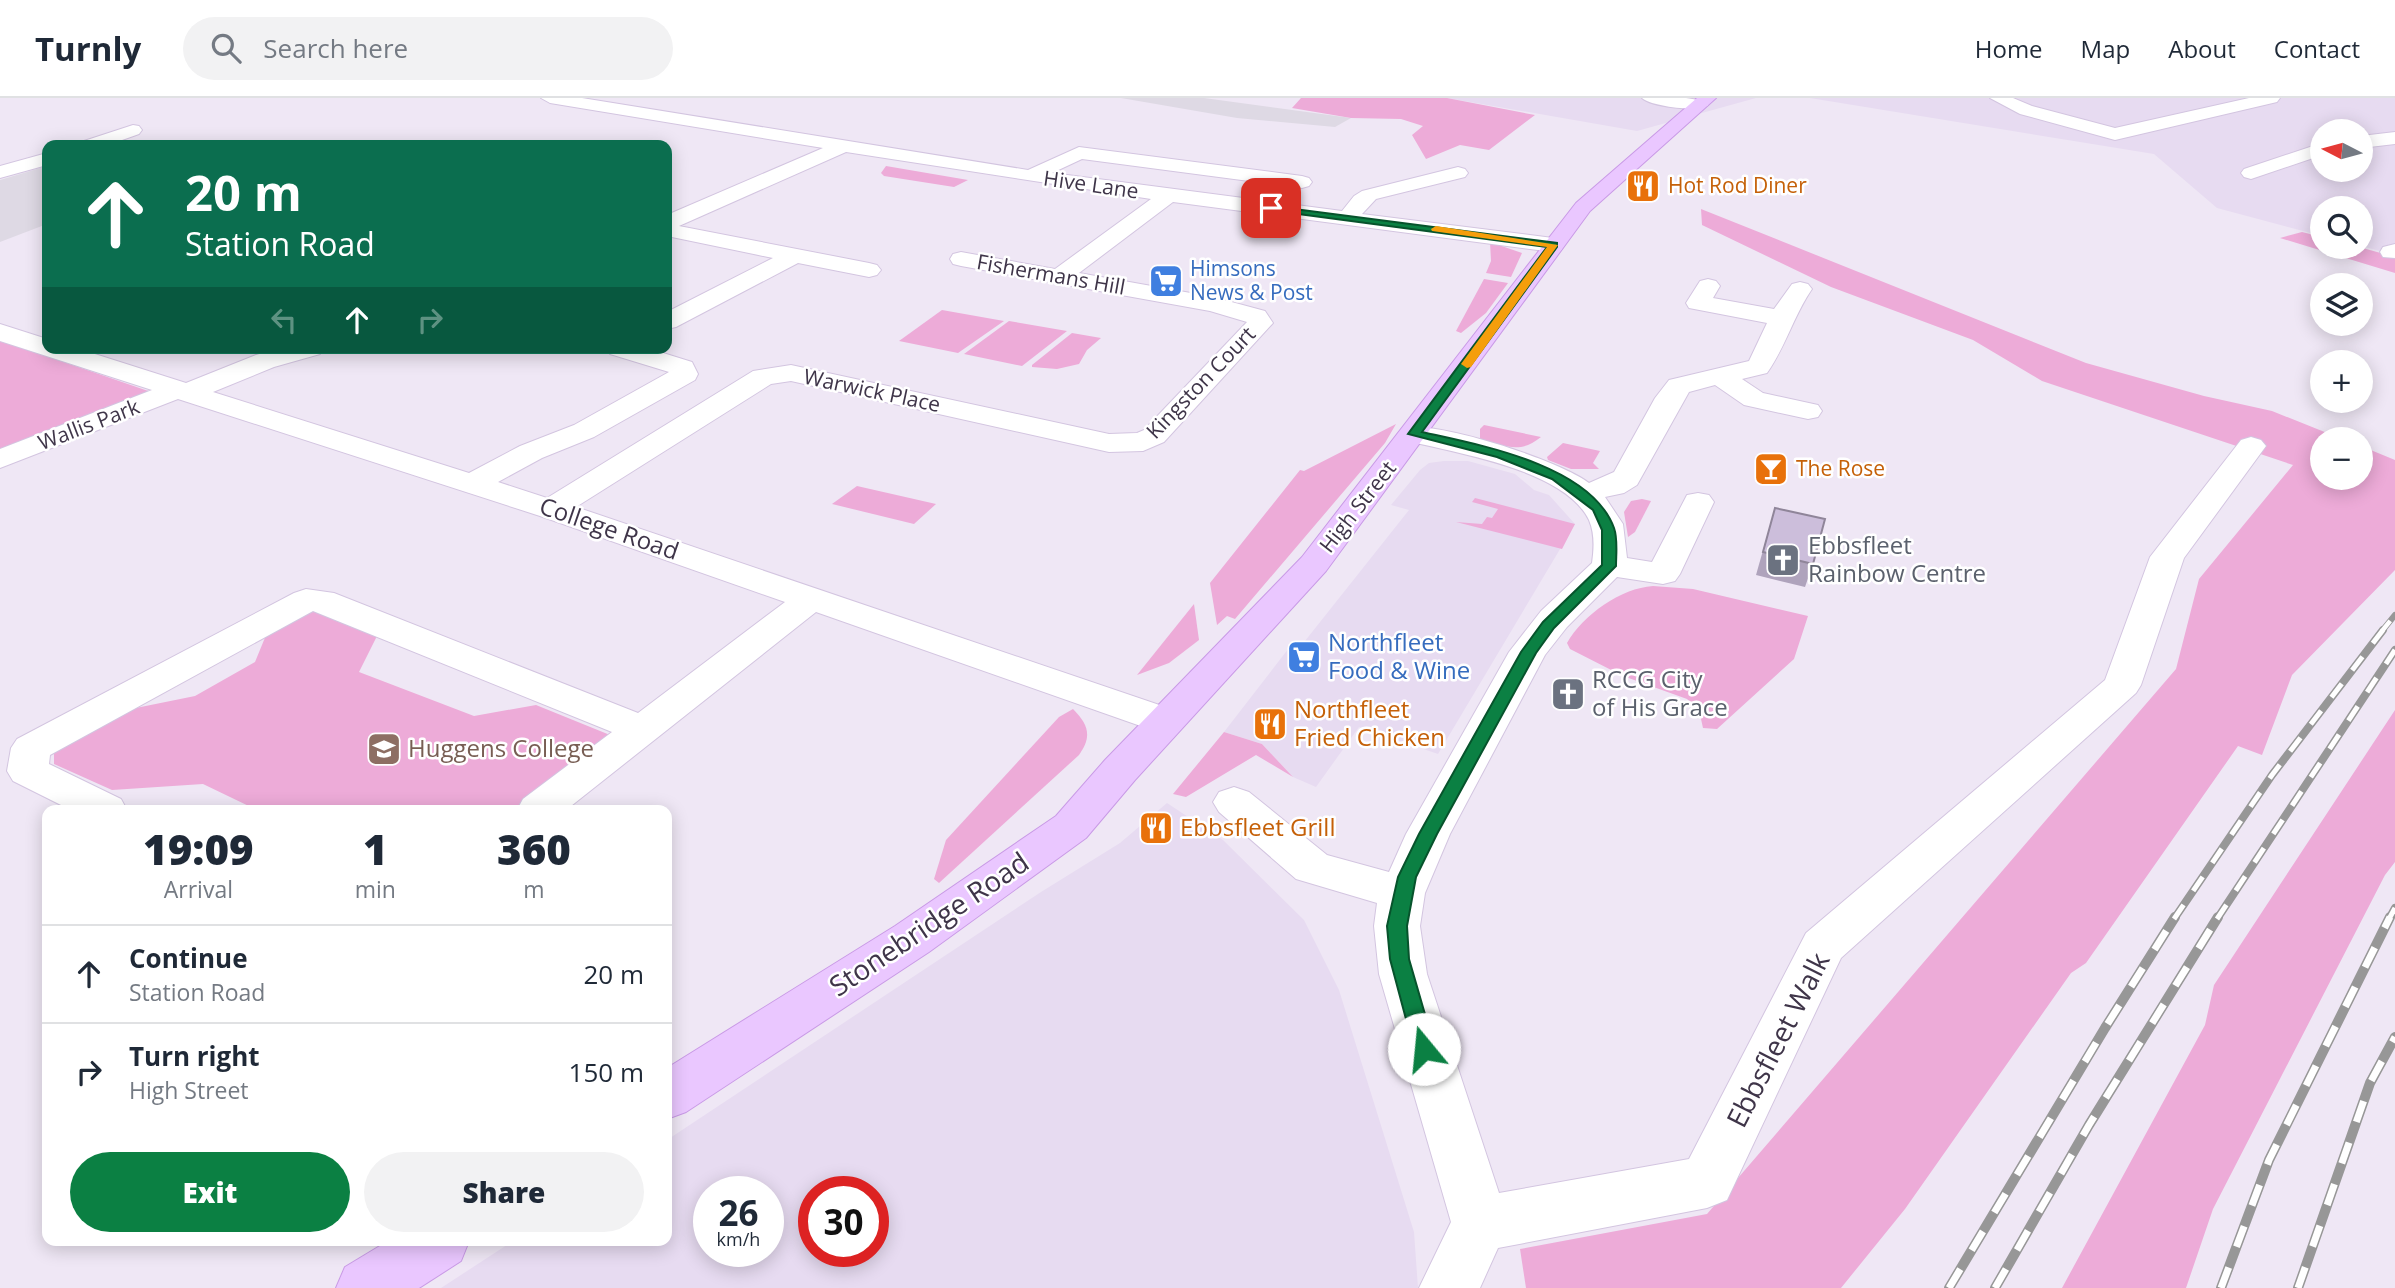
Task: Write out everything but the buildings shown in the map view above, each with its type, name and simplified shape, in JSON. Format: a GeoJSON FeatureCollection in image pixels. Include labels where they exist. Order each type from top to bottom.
{"type":"FeatureCollection","features":[{"type":"Feature","properties":{"kind":"main road","name":"High Street"},"geometry":{"type":"LineString","coordinates":[[1166,721],[1314,564],[1553,245],[1608,182],[1703,102]]}},
{"type":"Feature","properties":{"kind":"main road","name":"Stonebridge Road"},"geometry":{"type":"LineString","coordinates":[[672,1093],[912,939],[1071,827],[1166,721]]}},
{"type":"Feature","properties":{"kind":"main road"},"geometry":{"type":"LineString","coordinates":[[366,1288],[432,1246]]}},
{"type":"Feature","properties":{"kind":"street","name":"Hive Lane"},"geometry":{"type":"LineString","coordinates":[[550,98],[1030,176],[1553,245]]}},
{"type":"Feature","properties":{"kind":"street"},"geometry":{"type":"LineString","coordinates":[[631,111],[668,98]]}},
{"type":"Feature","properties":{"kind":"street"},"geometry":{"type":"LineString","coordinates":[[1650,98],[1703,102]]}},
{"type":"Feature","properties":{"kind":"street"},"geometry":{"type":"LineString","coordinates":[[2000,98],[2026,110],[2115,134],[2271,98]]}},
{"type":"Feature","properties":{"kind":"street"},"geometry":{"type":"LineString","coordinates":[[105,140],[133,130]]}},
{"type":"Feature","properties":{"kind":"street"},"geometry":{"type":"LineString","coordinates":[[2373,141],[2395,138]]}},
{"type":"Feature","properties":{"kind":"street"},"geometry":{"type":"LineString","coordinates":[[672,221],[843,146]]}},
{"type":"Feature","properties":{"kind":"street"},"geometry":{"type":"LineString","coordinates":[[1030,176],[1079,153],[1302,182]]}},
{"type":"Feature","properties":{"kind":"street"},"geometry":{"type":"LineString","coordinates":[[2251,173],[2310,153]]}},
{"type":"Feature","properties":{"kind":"street"},"geometry":{"type":"LineString","coordinates":[[0,172],[42,160]]}},
{"type":"Feature","properties":{"kind":"street"},"geometry":{"type":"LineString","coordinates":[[1348,218],[1361,200],[1369,195],[1458,173]]}},
{"type":"Feature","properties":{"kind":"street"},"geometry":{"type":"LineString","coordinates":[[1062,275],[1169,195]]}},
{"type":"Feature","properties":{"kind":"street"},"geometry":{"type":"LineString","coordinates":[[672,231],[869,271]]}},
{"type":"Feature","properties":{"kind":"street"},"geometry":{"type":"LineString","coordinates":[[672,319],[794,256]]}},
{"type":"Feature","properties":{"kind":"street","name":"Fishermans Hill"},"geometry":{"type":"LineString","coordinates":[[961,259],[1213,304],[1256,316],[1260,323]]}},
{"type":"Feature","properties":{"kind":"street"},"geometry":{"type":"LineString","coordinates":[[1708,286],[1698,303],[1782,318]]}},
{"type":"Feature","properties":{"kind":"street"},"geometry":{"type":"LineString","coordinates":[[1582,494],[1613,486],[1626,478],[1676,388],[1688,382],[1758,368],[1766,357],[1788,302],[1800,289]]}},
{"type":"Feature","properties":{"kind":"street","name":"Kingston Court"},"geometry":{"type":"LineString","coordinates":[[1143,442],[1154,436],[1260,323]]}},
{"type":"Feature","properties":{"kind":"street","name":"College Road"},"geometry":{"type":"LineString","coordinates":[[0,332],[42,346]]}},
{"type":"Feature","properties":{"kind":"street","name":"College Road"},"geometry":{"type":"LineString","coordinates":[[66,354],[551,509],[1166,721]]}},
{"type":"Feature","properties":{"kind":"street","name":"Wallis Park"},"geometry":{"type":"LineString","coordinates":[[0,459],[265,360],[288,354]]}},
{"type":"Feature","properties":{"kind":"street"},"geometry":{"type":"LineString","coordinates":[[472,483],[531,452],[565,441],[685,374],[683,368],[638,354]]}},
{"type":"Feature","properties":{"kind":"street","name":"Warwick Place"},"geometry":{"type":"LineString","coordinates":[[551,509],[763,377],[792,373],[1109,443],[1143,442]]}},
{"type":"Feature","properties":{"kind":"street"},"geometry":{"type":"LineString","coordinates":[[1719,376],[1754,398],[1808,411]]}},
{"type":"Feature","properties":{"kind":"street"},"geometry":{"type":"LineString","coordinates":[[1414,434],[1523,461],[1557,477],[1598,508],[1606,521],[1611,550],[1609,566],[1549,625],[1528,652],[1428,834],[1402,893],[1397,926],[1403,974],[1480,1224],[1449,1288]]}},
{"type":"Feature","properties":{"kind":"street","name":"Ebbsfleet Walk"},"geometry":{"type":"LineString","coordinates":[[1480,1224],[1707,1182],[1823,946],[2122,685],[2167,557],[2251,446]]}},
{"type":"Feature","properties":{"kind":"street"},"geometry":{"type":"LineString","coordinates":[[1609,566],[1663,574],[1698,502]]}},
{"type":"Feature","properties":{"kind":"street"},"geometry":{"type":"LineString","coordinates":[[544,805],[811,599]]}},
{"type":"Feature","properties":{"kind":"street"},"geometry":{"type":"LineString","coordinates":[[96,805],[28,771],[31,748],[306,600],[321,600],[641,729]]}},
{"type":"Feature","properties":{"kind":"street"},"geometry":{"type":"LineString","coordinates":[[1234,802],[1312,867],[1402,893]]}},
{"type":"Feature","properties":{"kind":"shaded area"},"geometry":{"type":"Polygon","coordinates":[[[1121,98],[1204,98],[1351,118],[1335,127],[1237,118],[1121,98]]]}},
{"type":"Feature","properties":{"kind":"shaded area"},"geometry":{"type":"Polygon","coordinates":[[[1301,98],[1447,98],[1535,115],[1489,150],[1460,145],[1426,159],[1412,135],[1423,126],[1401,119],[1351,118],[1292,108],[1301,98]]]}},
{"type":"Feature","properties":{"kind":"shaded area"},"geometry":{"type":"Polygon","coordinates":[[[1447,98],[1756,98],[1637,131],[1447,98]]]}},
{"type":"Feature","properties":{"kind":"shaded area"},"geometry":{"type":"Polygon","coordinates":[[[1810,98],[2395,98],[2395,255],[2373,249],[2373,196],[2310,196],[2310,233],[2217,208],[2154,154],[1810,98]]]}},
{"type":"Feature","properties":{"kind":"shaded area"},"geometry":{"type":"Polygon","coordinates":[[[886,166],[968,180],[954,187],[884,176],[881,173],[886,166]]]}},
{"type":"Feature","properties":{"kind":"shaded area"},"geometry":{"type":"Polygon","coordinates":[[[42,167],[42,226],[0,242],[0,180],[42,167]]]}},
{"type":"Feature","properties":{"kind":"shaded area"},"geometry":{"type":"Polygon","coordinates":[[[1701,209],[2086,363],[2204,396],[2272,411],[2312,427],[2310,490],[2373,490],[2373,451],[2395,460],[2395,570],[2292,675],[2262,755],[2238,746],[2086,963],[2071,973],[1905,1209],[1841,1288],[1526,1288],[1520,1249],[1707,1214],[2176,669],[2199,579],[2293,465],[2042,381],[1973,340],[1831,287],[1702,225],[1701,209]]]}},
{"type":"Feature","properties":{"kind":"shaded area"},"geometry":{"type":"Polygon","coordinates":[[[2302,232],[2310,234],[2310,247],[2280,238],[2302,232]]]}},
{"type":"Feature","properties":{"kind":"shaded area"},"geometry":{"type":"Polygon","coordinates":[[[1490,242],[1522,253],[1511,277],[1486,273],[1491,261],[1490,242]]]}},
{"type":"Feature","properties":{"kind":"shaded area"},"geometry":{"type":"Polygon","coordinates":[[[2373,251],[2395,257],[2395,273],[2349,259],[2373,259],[2373,251]]]}},
{"type":"Feature","properties":{"kind":"shaded area"},"geometry":{"type":"Polygon","coordinates":[[[1484,279],[1508,283],[1486,313],[1461,333],[1456,331],[1484,279]]]}},
{"type":"Feature","properties":{"kind":"shaded area"},"geometry":{"type":"Polygon","coordinates":[[[942,310],[1004,321],[958,353],[899,341],[942,310]]]}},
{"type":"Feature","properties":{"kind":"shaded area"},"geometry":{"type":"Polygon","coordinates":[[[1009,321],[1067,331],[1022,366],[964,354],[1009,321]]]}},
{"type":"Feature","properties":{"kind":"shaded area"},"geometry":{"type":"Polygon","coordinates":[[[1072,333],[1101,338],[1087,350],[1079,364],[1057,369],[1032,367],[1032,365],[1072,333]]]}},
{"type":"Feature","properties":{"kind":"shaded area"},"geometry":{"type":"Polygon","coordinates":[[[0,340],[154,393],[0,449],[0,340]]]}},
{"type":"Feature","properties":{"kind":"shaded area"},"geometry":{"type":"Polygon","coordinates":[[[1396,424],[1385,443],[1235,619],[1227,616],[1217,625],[1210,583],[1300,470],[1304,471],[1396,424]]]}},
{"type":"Feature","properties":{"kind":"shaded area"},"geometry":{"type":"Polygon","coordinates":[[[1484,425],[1541,437],[1526,446],[1504,446],[1480,439],[1480,429],[1484,425]]]}},
{"type":"Feature","properties":{"kind":"shaded area"},"geometry":{"type":"Polygon","coordinates":[[[1563,443],[1600,451],[1593,463],[1599,469],[1571,469],[1548,460],[1547,457],[1563,443]]]}},
{"type":"Feature","properties":{"kind":"shaded area"},"geometry":{"type":"Polygon","coordinates":[[[1468,461],[1515,474],[1534,490],[1549,495],[1575,524],[1438,754],[1359,727],[1316,787],[1293,777],[1262,744],[1224,732],[1292,644],[1301,646],[1409,510],[1391,505],[1420,470],[1429,463],[1468,461]]]}},
{"type":"Feature","properties":{"kind":"shaded area"},"geometry":{"type":"Polygon","coordinates":[[[857,486],[936,504],[914,524],[832,504],[857,486]]]}},
{"type":"Feature","properties":{"kind":"shaded area"},"geometry":{"type":"Polygon","coordinates":[[[1475,498],[1575,524],[1562,549],[1456,522],[1482,524],[1487,517],[1492,518],[1498,509],[1472,502],[1475,498]]]}},
{"type":"Feature","properties":{"kind":"shaded area"},"geometry":{"type":"Polygon","coordinates":[[[1631,501],[1651,501],[1635,532],[1628,537],[1624,512],[1631,501]]]}},
{"type":"Feature","properties":{"kind":"shaded area"},"geometry":{"type":"Polygon","coordinates":[[[1653,586],[1693,589],[1808,616],[1794,659],[1717,729],[1703,728],[1699,710],[1687,699],[1623,676],[1570,649],[1567,643],[1593,613],[1628,592],[1653,586]]]}},
{"type":"Feature","properties":{"kind":"shaded area"},"geometry":{"type":"Polygon","coordinates":[[[1194,604],[1199,640],[1169,663],[1137,675],[1194,604]]]}},
{"type":"Feature","properties":{"kind":"shaded area"},"geometry":{"type":"Polygon","coordinates":[[[324,611],[377,636],[359,672],[474,716],[536,705],[610,735],[604,750],[532,805],[247,805],[203,784],[112,790],[54,764],[54,753],[126,710],[195,696],[255,662],[271,623],[292,614],[324,611]]]}},
{"type":"Feature","properties":{"kind":"shaded area"},"geometry":{"type":"Polygon","coordinates":[[[1073,709],[1083,720],[1087,731],[1086,742],[1079,755],[939,883],[934,879],[946,840],[1059,717],[1073,709]]]}},
{"type":"Feature","properties":{"kind":"shaded area"},"geometry":{"type":"Polygon","coordinates":[[[2395,710],[2395,862],[2385,875],[2213,1209],[2186,1288],[2062,1288],[2205,1025],[2214,985],[2395,710]]]}},
{"type":"Feature","properties":{"kind":"shaded area"},"geometry":{"type":"Polygon","coordinates":[[[1224,732],[1262,744],[1293,777],[1256,755],[1186,797],[1173,794],[1224,732]]]}},
{"type":"Feature","properties":{"kind":"shaded area"},"geometry":{"type":"Polygon","coordinates":[[[1167,803],[1223,840],[1304,920],[1339,990],[1414,1232],[1418,1288],[441,1288],[505,1246],[672,1246],[672,1137],[1041,892],[1120,843],[1167,803]]]}},
{"type":"Feature","properties":{"kind":"railway"},"geometry":{"type":"LineString","coordinates":[[2382,631],[2395,615]]}},
{"type":"Feature","properties":{"kind":"railway"},"geometry":{"type":"LineString","coordinates":[[2174,919],[2272,775],[2383,630]]}},
{"type":"Feature","properties":{"kind":"railway"},"geometry":{"type":"LineString","coordinates":[[2217,919],[2395,650]]}},
{"type":"Feature","properties":{"kind":"railway"},"geometry":{"type":"LineString","coordinates":[[2389,919],[2395,908]]}},
{"type":"Feature","properties":{"kind":"railway"},"geometry":{"type":"LineString","coordinates":[[1949,1288],[2175,917]]}},
{"type":"Feature","properties":{"kind":"railway"},"geometry":{"type":"LineString","coordinates":[[1995,1288],[2089,1125],[2218,917]]}},
{"type":"Feature","properties":{"kind":"railway"},"geometry":{"type":"LineString","coordinates":[[2221,1288],[2269,1160],[2389,919]]}},
{"type":"Feature","properties":{"kind":"railway"},"geometry":{"type":"LineString","coordinates":[[2298,1288],[2370,1083],[2395,1037]]}},
{"type":"Feature","properties":{"kind":"slow traffic"},"geometry":{"type":"LineString","coordinates":[[1436,229],[1553,245],[1467,364]]}},
{"type":"Feature","properties":{"kind":"place","name":"Hot Rod Diner"},"geometry":{"type":"Point","coordinates":[1643,186]}},
{"type":"Feature","properties":{"kind":"place","name":"Himsons News & Post"},"geometry":{"type":"Point","coordinates":[1166,281]}},
{"type":"Feature","properties":{"kind":"place","name":"The Rose"},"geometry":{"type":"Point","coordinates":[1771,469]}},
{"type":"Feature","properties":{"kind":"place","name":"Ebbsfleet Rainbow Centre"},"geometry":{"type":"Point","coordinates":[1783,560]}},
{"type":"Feature","properties":{"kind":"place","name":"Northfleet Food & Wine"},"geometry":{"type":"Point","coordinates":[1304,657]}},
{"type":"Feature","properties":{"kind":"place","name":"RCCG City of His Grace"},"geometry":{"type":"Point","coordinates":[1568,694]}},
{"type":"Feature","properties":{"kind":"place","name":"Northfleet Fried Chicken"},"geometry":{"type":"Point","coordinates":[1270,724]}},
{"type":"Feature","properties":{"kind":"place","name":"Huggens College"},"geometry":{"type":"Point","coordinates":[384,749]}},
{"type":"Feature","properties":{"kind":"place","name":"Ebbsfleet Grill"},"geometry":{"type":"Point","coordinates":[1156,828]}},
{"type":"Feature","properties":{"kind":"route"},"geometry":{"type":"LineString","coordinates":[[1271,208],[1553,245],[1414,434],[1501,454],[1557,477],[1598,508],[1609,530],[1609,566],[1549,625],[1528,652],[1407,877],[1397,926],[1399,959],[1424,1049]]}}]}
